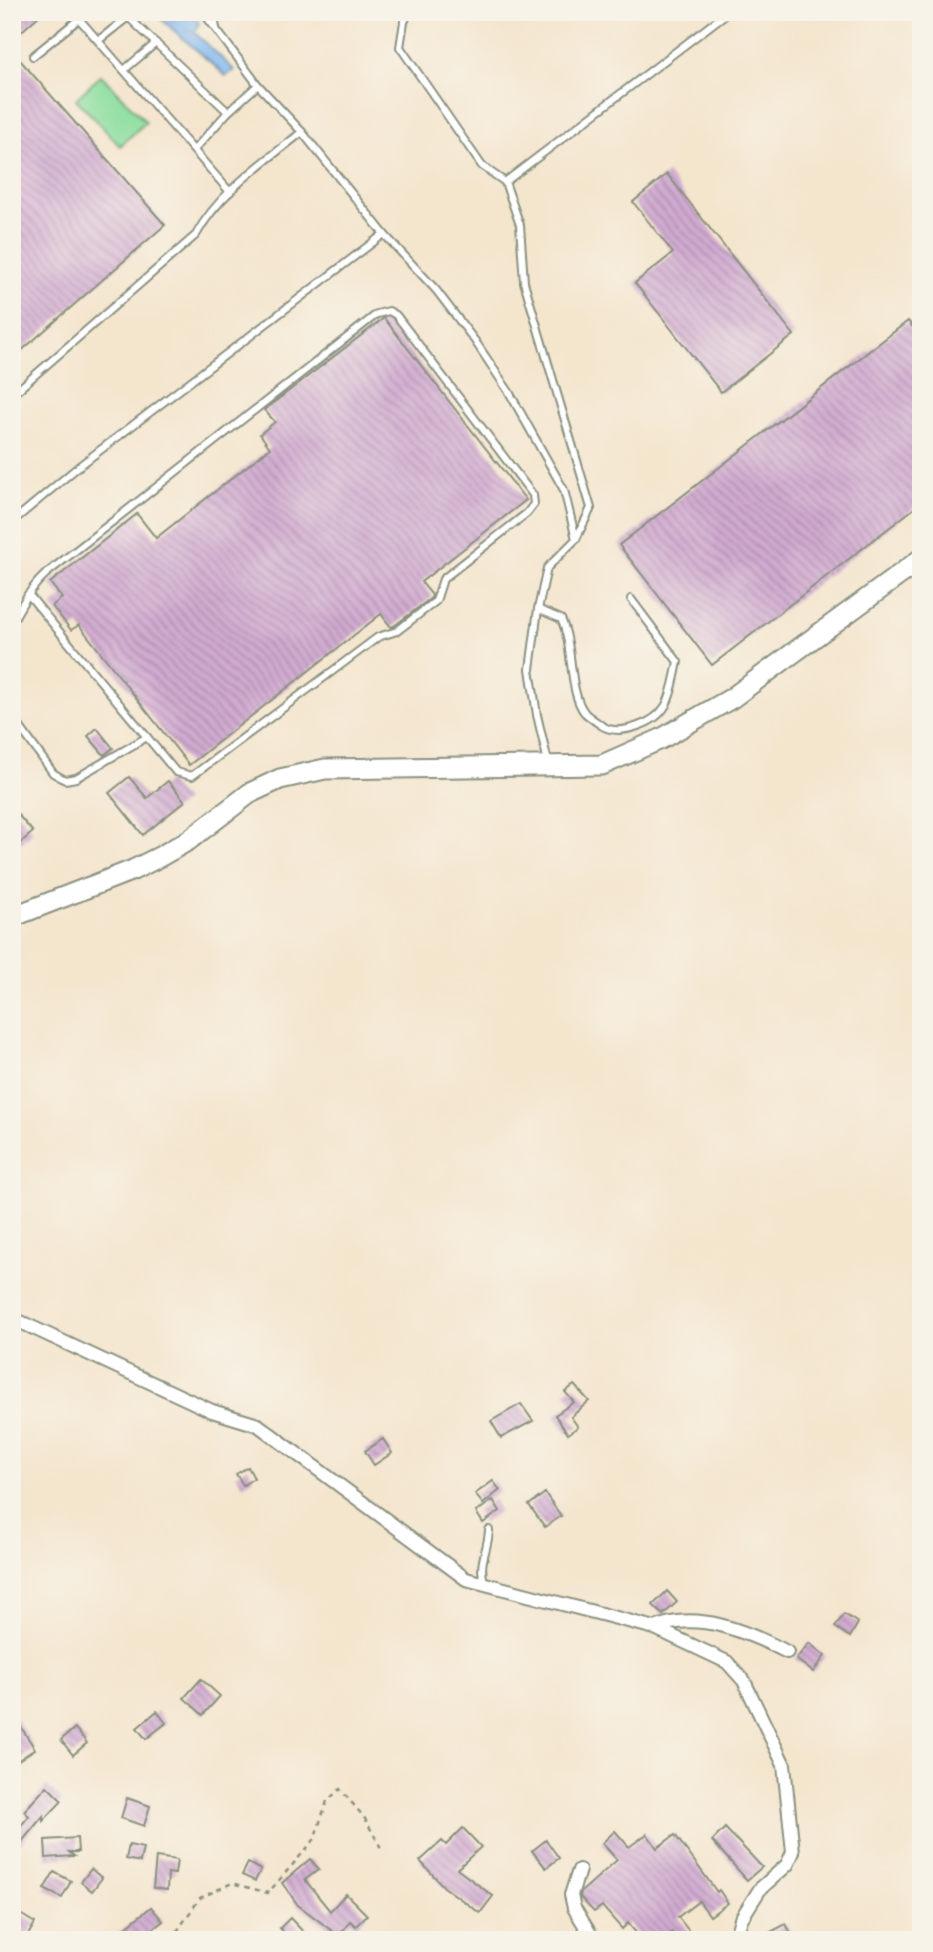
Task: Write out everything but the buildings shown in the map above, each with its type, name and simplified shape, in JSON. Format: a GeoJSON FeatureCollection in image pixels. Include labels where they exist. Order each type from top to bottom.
{"type":"FeatureCollection","features":[{"type":"Feature","properties":{"kind":"main road"},"geometry":{"type":"LineString","coordinates":[[12,917],[133,870],[161,856],[189,840],[250,793],[280,779],[325,769],[603,765],[661,738],[732,698],[921,559]]}},
{"type":"Feature","properties":{"kind":"street"},"geometry":{"type":"LineString","coordinates":[[12,1318],[212,1411],[258,1425],[466,1579],[655,1629],[727,1662],[744,1681],[784,1765],[793,1852],[787,1865],[760,1889],[741,1919],[735,1940]]}},
{"type":"Feature","properties":{"kind":"street"},"geometry":{"type":"LineString","coordinates":[[655,1629],[678,1620],[714,1625],[750,1633],[787,1652]]}},
{"type":"Feature","properties":{"kind":"street"},"geometry":{"type":"LineString","coordinates":[[579,1870],[571,1895],[575,1908],[594,1940]]}},
{"type":"Feature","properties":{"kind":"lane"},"geometry":{"type":"LineString","coordinates":[[74,12],[230,192]]}},
{"type":"Feature","properties":{"kind":"lane"},"geometry":{"type":"LineString","coordinates":[[203,12],[258,85],[302,132],[384,234],[436,290],[509,392],[565,489],[576,539]]}},
{"type":"Feature","properties":{"kind":"lane"},"geometry":{"type":"LineString","coordinates":[[213,12],[217,31]]}},
{"type":"Feature","properties":{"kind":"lane"},"geometry":{"type":"LineString","coordinates":[[409,12],[404,22],[400,47],[482,166],[505,182],[520,225],[524,282],[591,508],[576,539],[547,568],[538,609],[530,669],[537,715],[550,767]]}},
{"type":"Feature","properties":{"kind":"lane"},"geometry":{"type":"LineString","coordinates":[[505,182],[728,12]]}},
{"type":"Feature","properties":{"kind":"lane"},"geometry":{"type":"LineString","coordinates":[[99,40],[125,14],[228,112]]}},
{"type":"Feature","properties":{"kind":"lane"},"geometry":{"type":"LineString","coordinates":[[33,56],[79,19]]}},
{"type":"Feature","properties":{"kind":"lane"},"geometry":{"type":"LineString","coordinates":[[124,70],[156,43]]}},
{"type":"Feature","properties":{"kind":"lane"},"geometry":{"type":"LineString","coordinates":[[194,150],[228,112],[258,85]]}},
{"type":"Feature","properties":{"kind":"lane"},"geometry":{"type":"LineString","coordinates":[[12,395],[196,235],[205,219],[230,192],[302,132]]}},
{"type":"Feature","properties":{"kind":"lane"},"geometry":{"type":"LineString","coordinates":[[12,522],[78,467],[384,234]]}},
{"type":"Feature","properties":{"kind":"lane"},"geometry":{"type":"LineString","coordinates":[[12,622],[33,585],[47,573],[377,314],[389,311],[396,315],[533,495],[534,504],[443,579],[436,601],[397,631],[378,637],[192,776],[176,772],[28,594]]}},
{"type":"Feature","properties":{"kind":"lane"},"geometry":{"type":"LineString","coordinates":[[538,609],[562,619],[568,632],[576,697],[584,712],[602,727],[623,732],[652,722],[664,711],[671,695],[678,662],[631,599]]}},
{"type":"Feature","properties":{"kind":"lane"},"geometry":{"type":"LineString","coordinates":[[12,716],[53,773],[65,780],[76,778],[147,737]]}},
{"type":"Feature","properties":{"kind":"lane"},"geometry":{"type":"LineString","coordinates":[[486,1586],[481,1572],[482,1561],[488,1548],[489,1531]]}},
{"type":"Feature","properties":{"kind":"path"},"geometry":{"type":"LineString","coordinates":[[171,1940],[200,1898],[232,1883],[268,1893],[314,1840],[327,1801],[340,1789],[364,1817],[381,1848]]}},
{"type":"Feature","properties":{"kind":"green space"},"geometry":{"type":"Polygon","coordinates":[[[101,75],[146,122],[120,146],[76,99],[101,75]]]}},
{"type":"Feature","properties":{"kind":"water"},"geometry":{"type":"Polygon","coordinates":[[[153,12],[191,12],[199,23],[195,33],[234,70],[226,76],[153,12]]]}}]}
